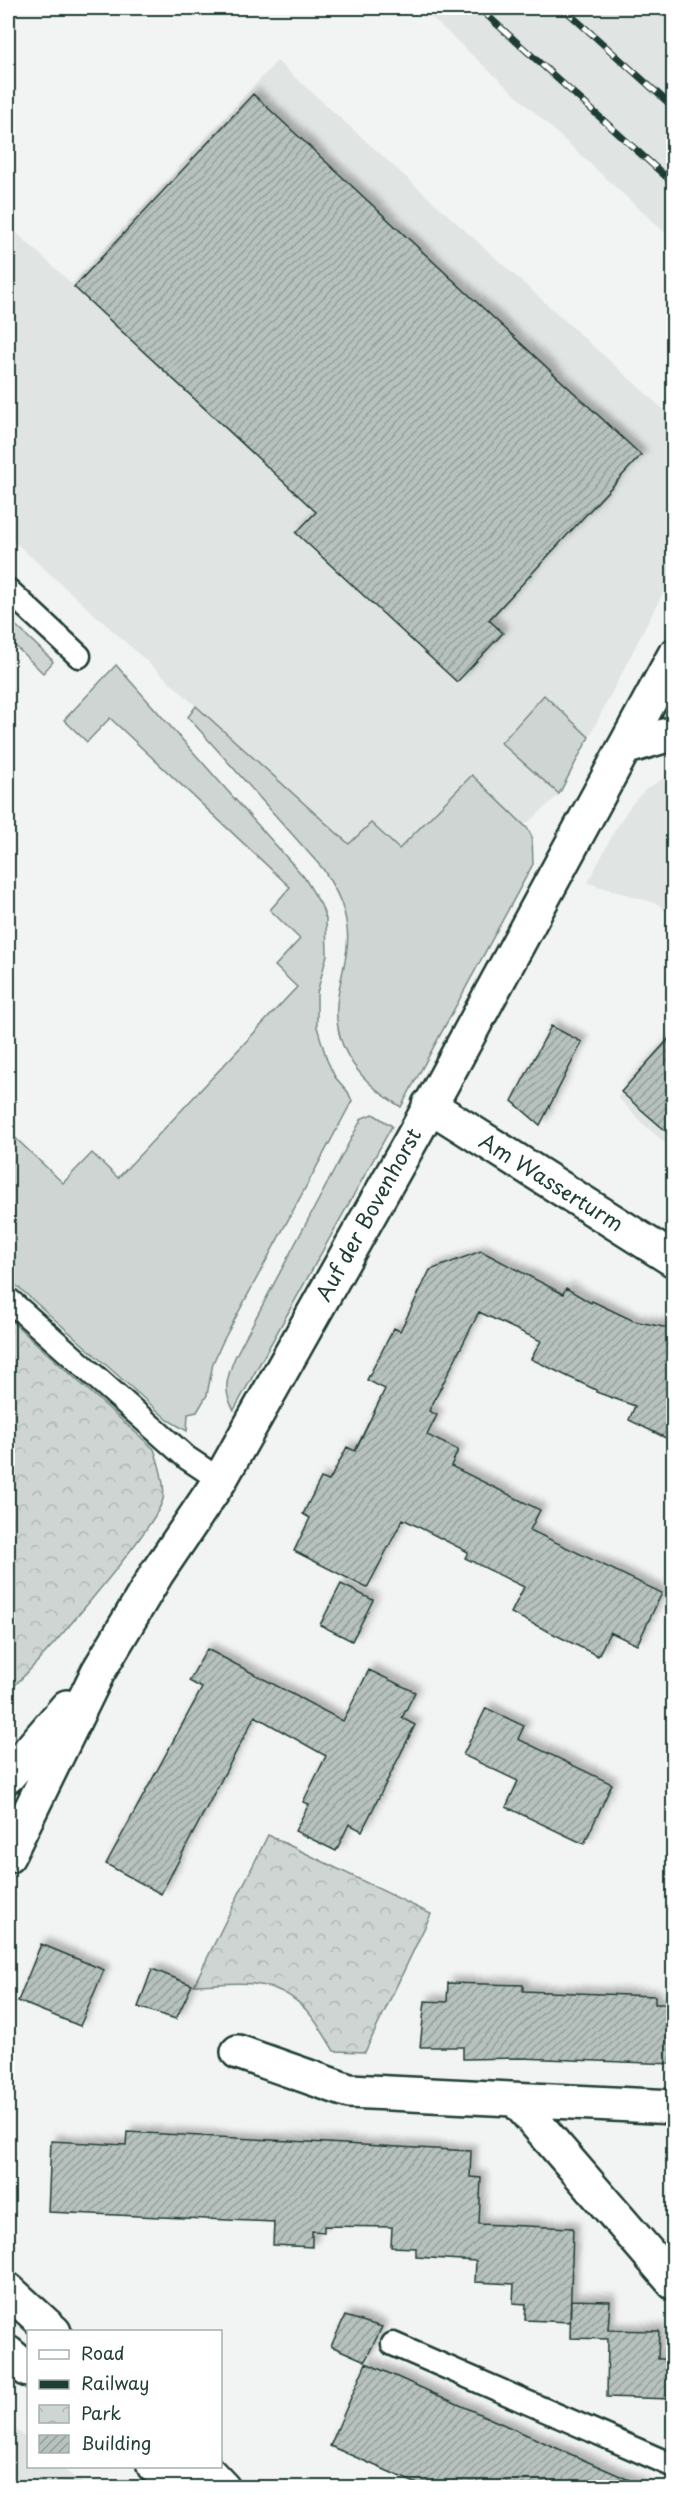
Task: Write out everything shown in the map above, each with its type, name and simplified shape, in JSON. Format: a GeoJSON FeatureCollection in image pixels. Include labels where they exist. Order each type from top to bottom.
{"type":"FeatureCollection","features":[{"type":"Feature","properties":{"kind":"street","name":"Auf der Bovenhorst"},"geometry":{"type":"LineString","coordinates":[[8,1856],[98,1672],[157,1574],[220,1480],[429,1106],[674,656]]}},
{"type":"Feature","properties":{"kind":"street"},"geometry":{"type":"LineString","coordinates":[[624,748],[674,733]]}},
{"type":"Feature","properties":{"kind":"street","name":"Am Wasserturm"},"geometry":{"type":"LineString","coordinates":[[429,1106],[674,1260]]}},
{"type":"Feature","properties":{"kind":"street","name":"Auf der Bovenhorst"},"geometry":{"type":"LineString","coordinates":[[8,1776],[98,1672]]}},
{"type":"Feature","properties":{"kind":"street"},"geometry":{"type":"LineString","coordinates":[[238,2052],[349,2091],[674,2107]]}},
{"type":"Feature","properties":{"kind":"street"},"geometry":{"type":"LineString","coordinates":[[516,2100],[674,2283]]}},
{"type":"Feature","properties":{"kind":"street"},"geometry":{"type":"LineString","coordinates":[[8,2290],[53,2330]]}},
{"type":"Feature","properties":{"kind":"street"},"geometry":{"type":"LineString","coordinates":[[8,2353],[27,2369]]}},
{"type":"Feature","properties":{"kind":"street"},"geometry":{"type":"LineString","coordinates":[[157,2468],[183,2487]]}},
{"type":"Feature","properties":{"kind":"street"},"geometry":{"type":"LineString","coordinates":[[204,2468],[223,2487]]}},
{"type":"Feature","properties":{"kind":"lane"},"geometry":{"type":"LineString","coordinates":[[8,590],[80,657]]}},
{"type":"Feature","properties":{"kind":"lane"},"geometry":{"type":"LineString","coordinates":[[8,1299],[187,1458],[220,1480]]}},
{"type":"Feature","properties":{"kind":"lane"},"geometry":{"type":"LineString","coordinates":[[393,2344],[674,2466]]}},
{"type":"Feature","properties":{"kind":"shaded area"},"geometry":{"type":"Polygon","coordinates":[[[421,8],[673,8],[673,240],[430,16],[421,8]]]}},
{"type":"Feature","properties":{"kind":"shaded area"},"geometry":{"type":"Polygon","coordinates":[[[277,61],[673,418],[673,573],[589,737],[544,696],[501,742],[559,795],[524,826],[471,776],[399,849],[349,844],[8,536],[8,225],[72,284],[277,61]]]}},
{"type":"Feature","properties":{"kind":"shaded area"},"geometry":{"type":"Polygon","coordinates":[[[673,773],[673,918],[658,904],[588,883],[615,830],[631,805],[646,789],[673,773]]]}},
{"type":"Feature","properties":{"kind":"shaded area"},"geometry":{"type":"Polygon","coordinates":[[[673,1033],[673,1150],[640,1121],[618,1097],[673,1033]]]}},
{"type":"Feature","properties":{"kind":"shaded area"},"geometry":{"type":"Polygon","coordinates":[[[8,2423],[27,2439],[27,2468],[61,2468],[88,2487],[8,2487],[8,2423]]]}},
{"type":"Feature","properties":{"kind":"green space"},"geometry":{"type":"Polygon","coordinates":[[[8,618],[52,660],[53,662],[43,673],[8,639],[8,618]]]}},
{"type":"Feature","properties":{"kind":"green space"},"geometry":{"type":"Polygon","coordinates":[[[116,665],[304,877],[321,905],[326,919],[327,955],[317,993],[317,1027],[335,1077],[348,1092],[352,1101],[223,1341],[213,1363],[207,1395],[197,1412],[188,1414],[187,1431],[168,1420],[8,1278],[8,1131],[63,1183],[92,1153],[118,1178],[297,987],[275,966],[300,939],[270,910],[290,887],[110,718],[87,742],[64,720],[116,665]]]}},
{"type":"Feature","properties":{"kind":"green space"},"geometry":{"type":"Polygon","coordinates":[[[544,695],[589,737],[559,794],[501,743],[544,695]]]}},
{"type":"Feature","properties":{"kind":"green space"},"geometry":{"type":"Polygon","coordinates":[[[196,706],[349,844],[371,823],[399,849],[472,775],[528,829],[532,837],[533,864],[401,1107],[386,1097],[361,1074],[351,1061],[339,1031],[338,996],[348,936],[344,912],[335,890],[323,869],[188,717],[196,706]]]}},
{"type":"Feature","properties":{"kind":"green space"},"geometry":{"type":"Polygon","coordinates":[[[373,1114],[392,1126],[234,1410],[228,1397],[227,1384],[235,1357],[362,1118],[373,1114]]]}},
{"type":"Feature","properties":{"kind":"green space"},"geometry":{"type":"Polygon","coordinates":[[[8,1318],[154,1449],[164,1494],[156,1514],[118,1567],[42,1657],[8,1691],[8,1318]]]}},
{"type":"Feature","properties":{"kind":"green space"},"geometry":{"type":"Polygon","coordinates":[[[268,1835],[431,1914],[365,2052],[334,2051],[308,2012],[296,2000],[283,1992],[256,1984],[194,1985],[268,1835]]]}},
{"type":"Feature","properties":{"kind":"building"},"geometry":{"type":"Polygon","coordinates":[[[253,94],[641,455],[489,620],[503,633],[457,682],[296,533],[316,512],[74,287],[253,94]]]}},
{"type":"Feature","properties":{"kind":"building"},"geometry":{"type":"Polygon","coordinates":[[[551,1026],[582,1042],[540,1125],[512,1101],[551,1026]]]}},
{"type":"Feature","properties":{"kind":"building"},"geometry":{"type":"Polygon","coordinates":[[[674,1033],[674,1138],[621,1092],[674,1033]]]}},
{"type":"Feature","properties":{"kind":"building"},"geometry":{"type":"Polygon","coordinates":[[[481,1251],[563,1294],[566,1288],[591,1303],[592,1301],[634,1321],[674,1329],[674,1442],[629,1420],[635,1406],[596,1392],[531,1359],[541,1341],[479,1312],[429,1411],[437,1415],[427,1435],[458,1450],[451,1466],[540,1510],[530,1530],[662,1593],[637,1645],[610,1632],[598,1656],[511,1613],[524,1587],[465,1558],[468,1552],[403,1519],[367,1588],[294,1551],[310,1518],[303,1514],[321,1478],[329,1481],[347,1447],[355,1451],[385,1389],[367,1380],[394,1328],[400,1331],[430,1270],[481,1251]]]}},
{"type":"Feature","properties":{"kind":"building"},"geometry":{"type":"Polygon","coordinates":[[[341,1584],[373,1600],[352,1641],[320,1625],[341,1584]]]}},
{"type":"Feature","properties":{"kind":"building"},"geometry":{"type":"Polygon","coordinates":[[[207,1649],[343,1721],[369,1670],[415,1692],[402,1718],[415,1725],[362,1831],[349,1824],[336,1851],[295,1831],[309,1804],[303,1802],[326,1756],[255,1716],[161,1894],[106,1864],[202,1688],[189,1681],[207,1649]]]}},
{"type":"Feature","properties":{"kind":"building"},"geometry":{"type":"Polygon","coordinates":[[[486,1708],[524,1726],[518,1739],[612,1784],[584,1844],[506,1807],[518,1781],[463,1755],[486,1708]]]}},
{"type":"Feature","properties":{"kind":"building"},"geometry":{"type":"Polygon","coordinates":[[[41,1944],[104,1970],[80,2026],[18,2001],[41,1944]]]}},
{"type":"Feature","properties":{"kind":"building"},"geometry":{"type":"Polygon","coordinates":[[[152,1969],[192,1985],[176,2019],[138,2007],[152,1969]]]}},
{"type":"Feature","properties":{"kind":"building"},"geometry":{"type":"Polygon","coordinates":[[[448,1983],[523,1985],[523,1991],[655,1996],[655,2004],[674,2004],[674,2064],[521,2058],[463,2059],[463,2047],[420,2047],[425,2001],[447,2002],[448,1983]]]}},
{"type":"Feature","properties":{"kind":"building"},"geometry":{"type":"Polygon","coordinates":[[[127,2132],[471,2151],[470,2177],[481,2178],[479,2224],[573,2228],[570,2322],[525,2320],[526,2304],[513,2303],[514,2284],[475,2282],[476,2261],[416,2257],[416,2248],[391,2247],[392,2227],[324,2226],[324,2232],[312,2231],[312,2247],[273,2245],[274,2222],[48,2212],[51,2141],[126,2145],[127,2132]]]}},
{"type":"Feature","properties":{"kind":"building"},"geometry":{"type":"Polygon","coordinates":[[[571,2300],[610,2301],[608,2330],[659,2331],[658,2359],[672,2359],[671,2399],[607,2397],[608,2339],[570,2338],[571,2300]]]}},
{"type":"Feature","properties":{"kind":"building"},"geometry":{"type":"Polygon","coordinates":[[[345,2316],[382,2327],[365,2361],[331,2346],[345,2316]]]}},
{"type":"Feature","properties":{"kind":"building"},"geometry":{"type":"Polygon","coordinates":[[[366,2363],[645,2487],[424,2487],[330,2446],[366,2363]]]}},
{"type":"Feature","properties":{"kind":"railway"},"geometry":{"type":"LineString","coordinates":[[479,8],[674,184]]}},
{"type":"Feature","properties":{"kind":"railway"},"geometry":{"type":"LineString","coordinates":[[563,8],[674,108]]}}]}
